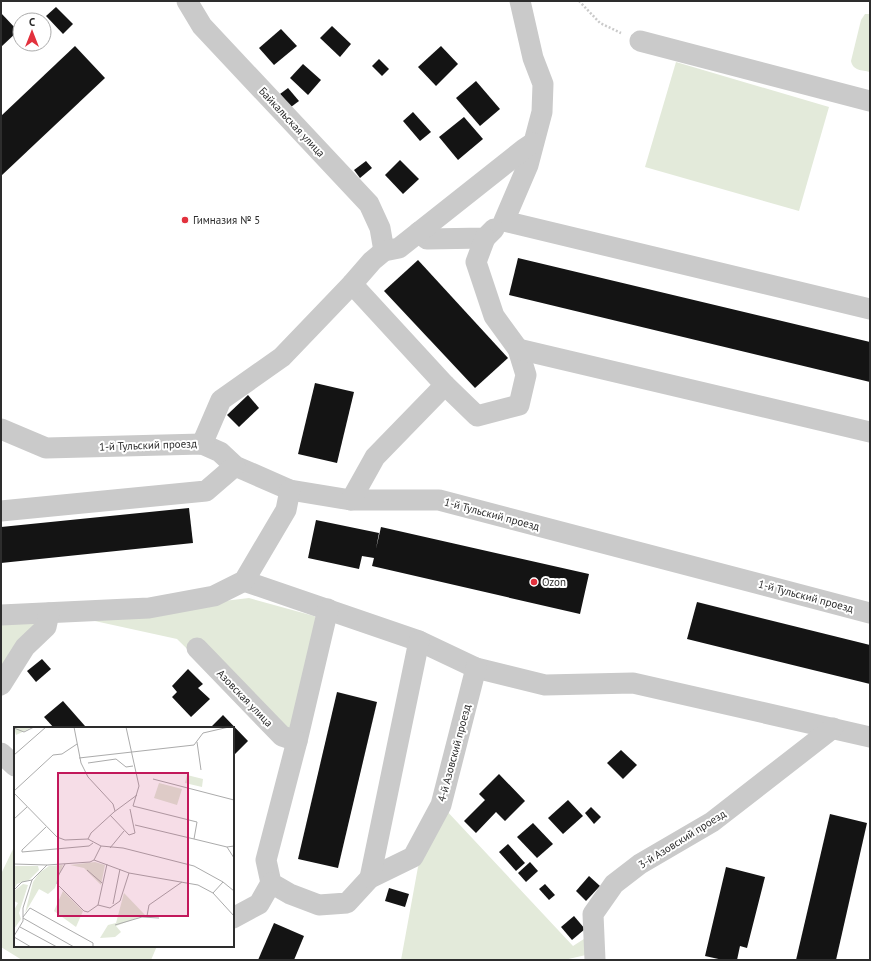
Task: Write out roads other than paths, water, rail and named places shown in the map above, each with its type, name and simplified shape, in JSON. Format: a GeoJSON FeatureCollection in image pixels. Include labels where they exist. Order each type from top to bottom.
{"type":"FeatureCollection","features":[{"type":"Feature","properties":{"kind":"street","name":"Байкальская улица"},"geometry":{"type":"LineString","coordinates":[[187,1],[202,26],[369,204],[380,228],[384,251]]}},
{"type":"Feature","properties":{"kind":"street"},"geometry":{"type":"LineString","coordinates":[[352,284],[445,386],[477,416],[519,405],[526,375],[518,349],[494,316],[476,262],[485,238],[504,221],[528,165],[542,112],[543,84],[533,58],[520,1]]}},
{"type":"Feature","properties":{"kind":"street"},"geometry":{"type":"LineString","coordinates":[[640,41],[870,101]]}},
{"type":"Feature","properties":{"kind":"street"},"geometry":{"type":"LineString","coordinates":[[202,444],[221,400],[282,356],[352,284],[372,261],[384,251],[399,248],[533,143]]}},
{"type":"Feature","properties":{"kind":"street"},"geometry":{"type":"LineString","coordinates":[[504,221],[870,309]]}},
{"type":"Feature","properties":{"kind":"street"},"geometry":{"type":"LineString","coordinates":[[419,232],[427,239],[485,238]]}},
{"type":"Feature","properties":{"kind":"street"},"geometry":{"type":"LineString","coordinates":[[518,349],[870,432]]}},
{"type":"Feature","properties":{"kind":"street"},"geometry":{"type":"LineString","coordinates":[[352,500],[375,457],[445,386]]}},
{"type":"Feature","properties":{"kind":"street","name":"1-й Тульский проезд"},"geometry":{"type":"LineString","coordinates":[[1,429],[46,448],[202,444],[220,452],[235,466],[290,490],[352,500],[439,500],[870,613]]}},
{"type":"Feature","properties":{"kind":"street"},"geometry":{"type":"LineString","coordinates":[[1,511],[206,491],[235,466]]}},
{"type":"Feature","properties":{"kind":"street"},"geometry":{"type":"LineString","coordinates":[[1,615],[148,608],[214,596],[244,581],[286,510],[290,490]]}},
{"type":"Feature","properties":{"kind":"street"},"geometry":{"type":"LineString","coordinates":[[244,581],[419,641],[476,668],[545,684],[633,683],[870,737]]}},
{"type":"Feature","properties":{"kind":"street"},"geometry":{"type":"LineString","coordinates":[[234,917],[259,904],[271,883],[266,860],[297,741],[328,609]]}},
{"type":"Feature","properties":{"kind":"street"},"geometry":{"type":"LineString","coordinates":[[1,685],[25,647],[46,627],[49,613]]}},
{"type":"Feature","properties":{"kind":"street"},"geometry":{"type":"LineString","coordinates":[[271,883],[290,894],[319,905],[347,903],[370,878],[419,641]]}},
{"type":"Feature","properties":{"kind":"street","name":"Азовская улица"},"geometry":{"type":"LineString","coordinates":[[197,648],[282,736],[297,741]]}},
{"type":"Feature","properties":{"kind":"street","name":"4-й Азовский проезд"},"geometry":{"type":"LineString","coordinates":[[370,878],[413,857],[441,805],[476,668]]}},
{"type":"Feature","properties":{"kind":"street","name":"3-й Азовский проезд"},"geometry":{"type":"LineString","coordinates":[[595,960],[593,914],[614,884],[640,864],[712,822],[833,728]]}},
{"type":"Feature","properties":{"kind":"street"},"geometry":{"type":"LineString","coordinates":[[1,753],[14,765]]}},
{"type":"Feature","properties":{"kind":"place","name":"Гимназия № 5"},"geometry":{"type":"Point","coordinates":[185,220]}},
{"type":"Feature","properties":{"kind":"place","name":"Ozon"},"geometry":{"type":"Point","coordinates":[534,582]}}]}
